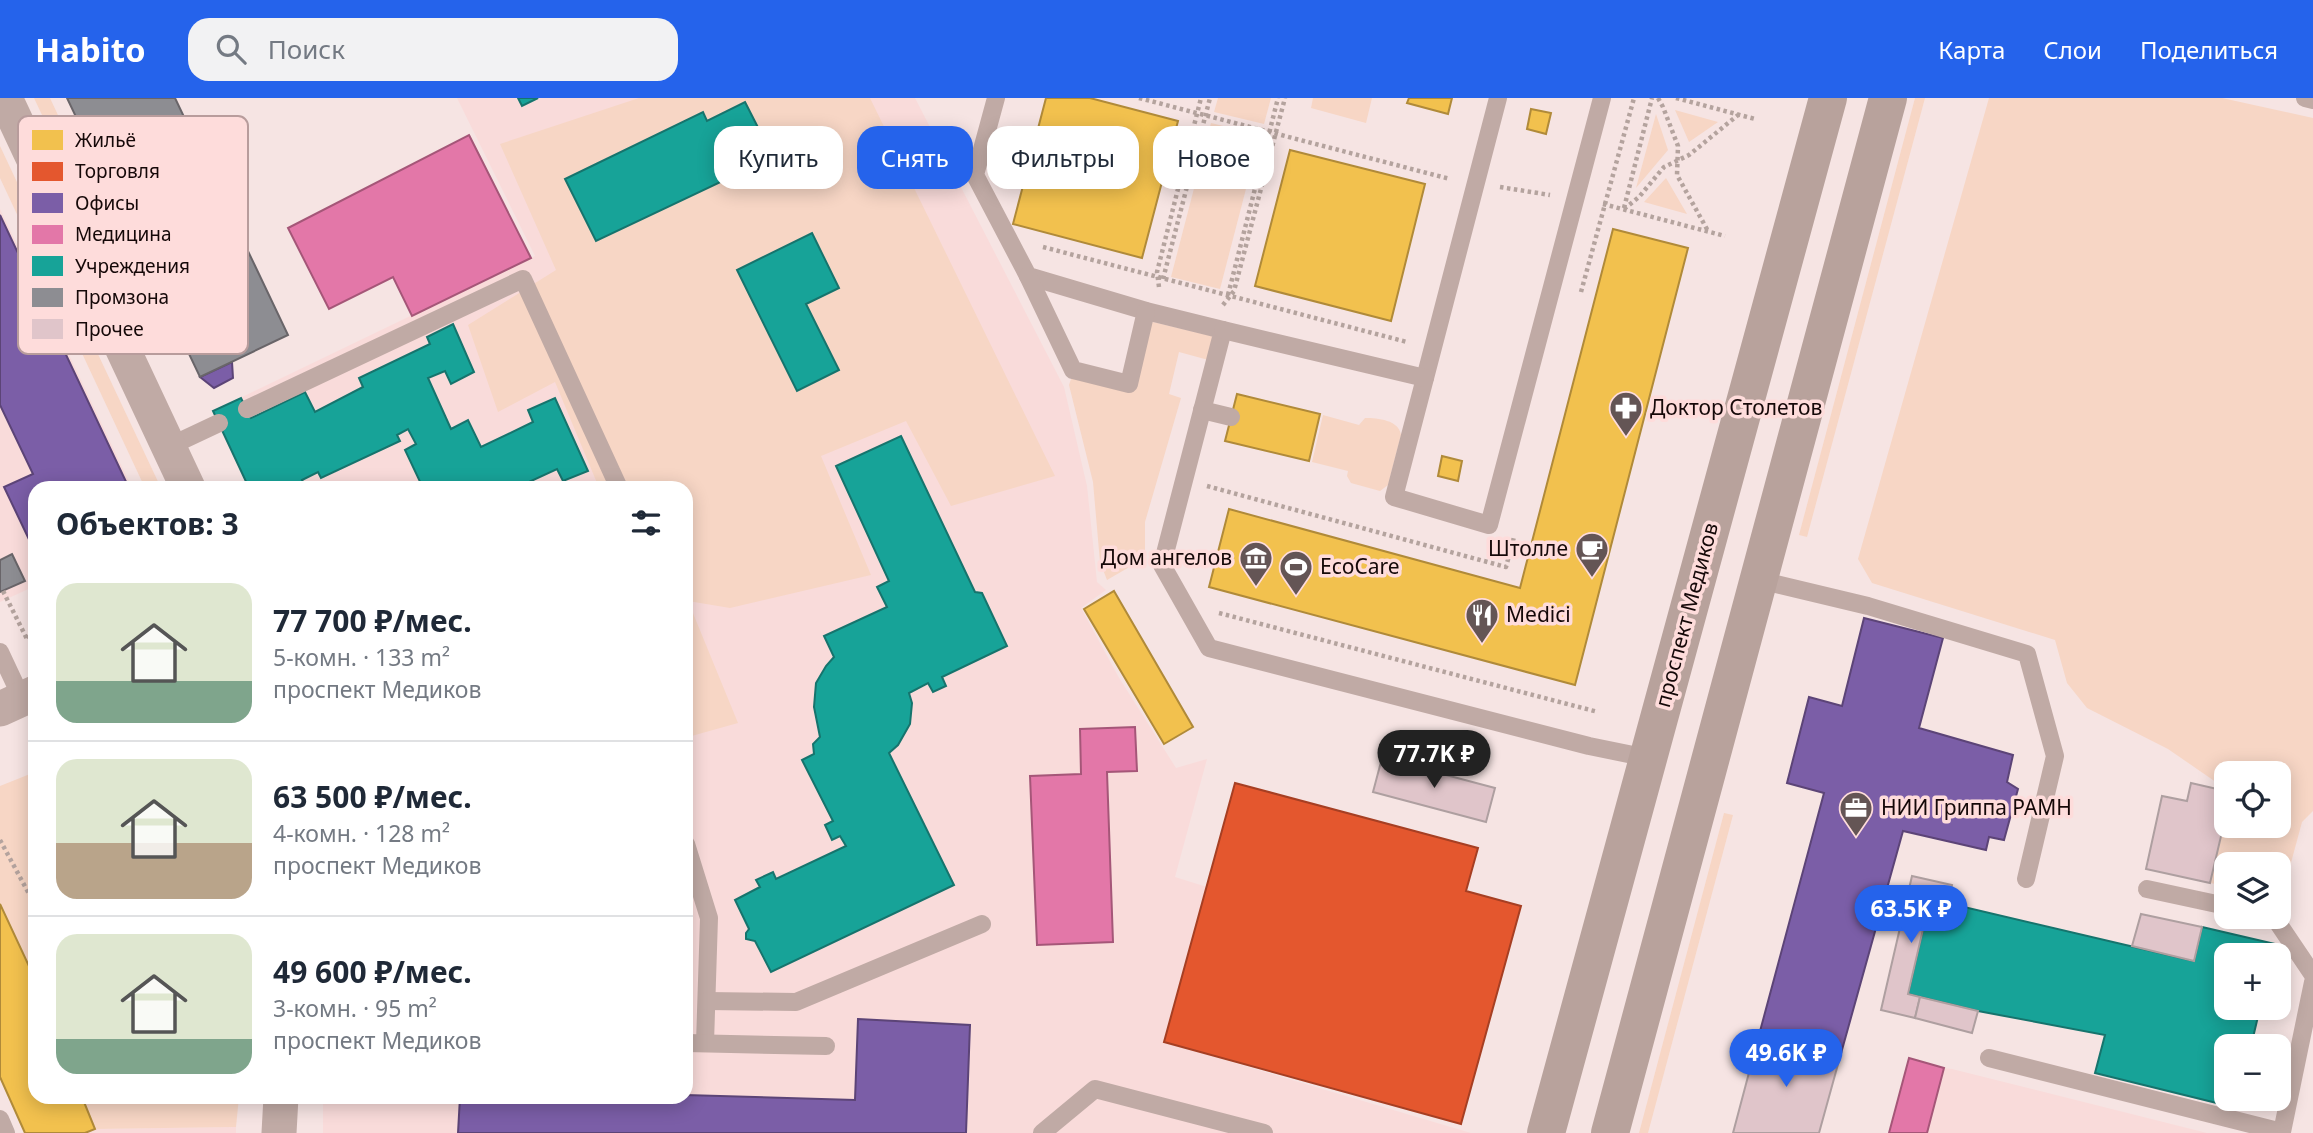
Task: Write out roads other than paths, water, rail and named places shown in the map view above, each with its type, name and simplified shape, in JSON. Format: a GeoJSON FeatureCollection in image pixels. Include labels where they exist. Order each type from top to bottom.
{"type":"FeatureCollection","features":[{"type":"Feature","properties":{"kind":"main road","name":"проспект Медиков"},"geometry":{"type":"LineString","coordinates":[[1546,1133],[1828,98]]}},
{"type":"Feature","properties":{"kind":"main road"},"geometry":{"type":"LineString","coordinates":[[1610,1133],[1888,98]]}},
{"type":"Feature","properties":{"kind":"street"},"geometry":{"type":"LineString","coordinates":[[5,98],[18,126]]}},
{"type":"Feature","properties":{"kind":"street"},"geometry":{"type":"LineString","coordinates":[[125,354],[185,481]]}},
{"type":"Feature","properties":{"kind":"street"},"geometry":{"type":"LineString","coordinates":[[279,1133],[281,1104]]}},
{"type":"Feature","properties":{"kind":"lane"},"geometry":{"type":"LineString","coordinates":[[996,98],[975,175],[1073,370],[1129,384],[1146,311]]}},
{"type":"Feature","properties":{"kind":"lane"},"geometry":{"type":"LineString","coordinates":[[1499,98],[1394,497],[1489,525],[1602,98]]}},
{"type":"Feature","properties":{"kind":"lane"},"geometry":{"type":"LineString","coordinates":[[2305,98],[2313,100]]}},
{"type":"Feature","properties":{"kind":"lane"},"geometry":{"type":"LineString","coordinates":[[1028,276],[1146,311],[1425,378]]}},
{"type":"Feature","properties":{"kind":"lane"},"geometry":{"type":"LineString","coordinates":[[247,409],[523,279],[616,481]]}},
{"type":"Feature","properties":{"kind":"lane"},"geometry":{"type":"LineString","coordinates":[[1223,330],[1162,565],[1209,648],[1589,746],[1648,758]]}},
{"type":"Feature","properties":{"kind":"lane"},"geometry":{"type":"LineString","coordinates":[[1202,410],[1231,417]]}},
{"type":"Feature","properties":{"kind":"lane"},"geometry":{"type":"LineString","coordinates":[[169,447],[219,423]]}},
{"type":"Feature","properties":{"kind":"lane"},"geometry":{"type":"LineString","coordinates":[[1759,580],[1868,606],[2027,654],[2055,757],[2026,879]]}},
{"type":"Feature","properties":{"kind":"lane"},"geometry":{"type":"LineString","coordinates":[[0,652],[19,700]]}},
{"type":"Feature","properties":{"kind":"lane"},"geometry":{"type":"LineString","coordinates":[[693,867],[709,918],[705,1043]]}},
{"type":"Feature","properties":{"kind":"lane"},"geometry":{"type":"LineString","coordinates":[[2147,889],[2214,903]]}},
{"type":"Feature","properties":{"kind":"lane"},"geometry":{"type":"LineString","coordinates":[[707,1001],[796,1002],[982,925]]}},
{"type":"Feature","properties":{"kind":"lane"},"geometry":{"type":"LineString","coordinates":[[2282,929],[2313,975]]}},
{"type":"Feature","properties":{"kind":"lane"},"geometry":{"type":"LineString","coordinates":[[1989,1058],[2282,1133],[2309,1027],[2313,982]]}},
{"type":"Feature","properties":{"kind":"lane"},"geometry":{"type":"LineString","coordinates":[[693,1043],[826,1046]]}},
{"type":"Feature","properties":{"kind":"lane"},"geometry":{"type":"LineString","coordinates":[[1042,1133],[1095,1089],[1265,1133]]}},
{"type":"Feature","properties":{"kind":"lane"},"geometry":{"type":"LineString","coordinates":[[0,1119],[6,1133]]}},
{"type":"Feature","properties":{"kind":"place","name":"Доктор Столетов"},"geometry":{"type":"Point","coordinates":[1626,438]}},
{"type":"Feature","properties":{"kind":"place","name":"Штолле"},"geometry":{"type":"Point","coordinates":[1592,579]}},
{"type":"Feature","properties":{"kind":"place","name":"Дом ангелов"},"geometry":{"type":"Point","coordinates":[1256,588]}},
{"type":"Feature","properties":{"kind":"place","name":"EcoCare"},"geometry":{"type":"Point","coordinates":[1296,597]}},
{"type":"Feature","properties":{"kind":"place","name":"Medici"},"geometry":{"type":"Point","coordinates":[1482,645]}},
{"type":"Feature","properties":{"kind":"place","name":"НИИ Гриппа РАМН"},"geometry":{"type":"Point","coordinates":[1856,838]}}]}
